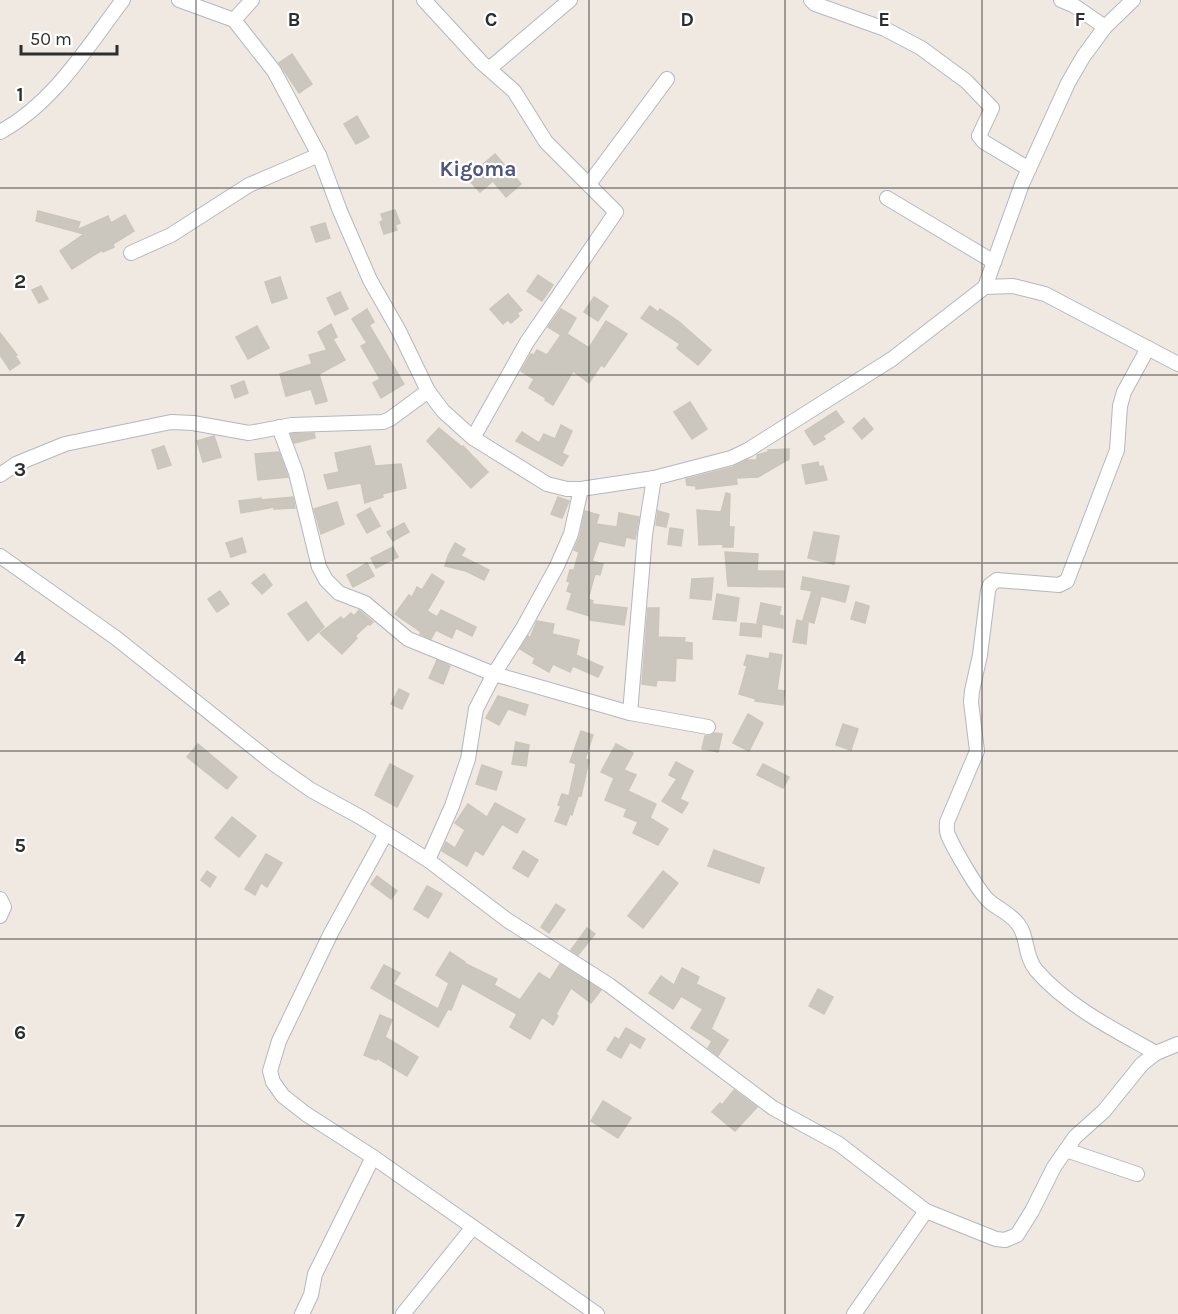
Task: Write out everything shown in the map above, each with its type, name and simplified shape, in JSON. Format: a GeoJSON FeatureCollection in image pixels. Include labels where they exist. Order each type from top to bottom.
{"type":"FeatureCollection","features":[{"type":"Feature","properties":{"kind":"street"},"geometry":{"type":"LineString","coordinates":[[0,132],[26,117],[54,89],[123,0]]}},
{"type":"Feature","properties":{"kind":"street"},"geometry":{"type":"LineString","coordinates":[[179,0],[234,20],[274,71],[319,155],[370,280],[399,331],[428,391],[443,411],[473,438],[547,484],[567,489],[654,478],[730,458],[748,450],[892,359],[985,287],[1029,169],[1068,83],[1083,57],[1105,27],[1133,0]]}},
{"type":"Feature","properties":{"kind":"street"},"geometry":{"type":"LineString","coordinates":[[234,20],[252,0]]}},
{"type":"Feature","properties":{"kind":"street"},"geometry":{"type":"LineString","coordinates":[[424,0],[513,91],[546,142],[615,209],[616,214],[527,342],[473,438]]}},
{"type":"Feature","properties":{"kind":"street"},"geometry":{"type":"LineString","coordinates":[[489,69],[570,0]]}},
{"type":"Feature","properties":{"kind":"street"},"geometry":{"type":"LineString","coordinates":[[811,0],[815,4],[885,29],[921,48],[966,81],[992,108],[980,131],[984,142],[1029,169]]}},
{"type":"Feature","properties":{"kind":"street"},"geometry":{"type":"LineString","coordinates":[[1061,0],[1073,5],[1105,27]]}},
{"type":"Feature","properties":{"kind":"street"},"geometry":{"type":"LineString","coordinates":[[589,184],[667,79]]}},
{"type":"Feature","properties":{"kind":"street"},"geometry":{"type":"LineString","coordinates":[[131,253],[171,235],[249,185],[319,155]]}},
{"type":"Feature","properties":{"kind":"street"},"geometry":{"type":"LineString","coordinates":[[887,198],[994,262]]}},
{"type":"Feature","properties":{"kind":"street"},"geometry":{"type":"LineString","coordinates":[[985,287],[1013,286],[1045,294],[1178,364]]}},
{"type":"Feature","properties":{"kind":"street"},"geometry":{"type":"LineString","coordinates":[[1148,348],[1124,392],[1120,406],[1117,450],[1067,581],[1059,585],[997,580],[990,585],[987,591],[980,655],[972,691],[977,751],[947,822],[947,833],[978,888],[988,900],[1017,921],[1022,930],[1026,952],[1035,968],[1052,985],[1095,1019],[1156,1053]]}},
{"type":"Feature","properties":{"kind":"street"},"geometry":{"type":"LineString","coordinates":[[0,475],[16,464],[65,444],[171,422],[193,423],[249,433],[292,425],[383,422],[428,391]]}},
{"type":"Feature","properties":{"kind":"street"},"geometry":{"type":"LineString","coordinates":[[279,427],[296,473],[319,567],[326,580],[339,593],[365,603],[408,639],[494,674],[630,712],[708,727]]}},
{"type":"Feature","properties":{"kind":"street"},"geometry":{"type":"LineString","coordinates":[[630,712],[645,535],[654,478]]}},
{"type":"Feature","properties":{"kind":"street"},"geometry":{"type":"LineString","coordinates":[[428,860],[452,806],[468,759],[476,709],[557,566],[571,534],[581,489]]}},
{"type":"Feature","properties":{"kind":"street"},"geometry":{"type":"LineString","coordinates":[[0,556],[116,638],[274,764],[311,790],[428,860],[507,920],[609,985],[773,1108],[839,1144],[926,1210],[996,1239],[1011,1239],[1022,1228],[1054,1167],[1075,1137],[1104,1111],[1142,1064],[1156,1053],[1178,1044]]}},
{"type":"Feature","properties":{"kind":"street"},"geometry":{"type":"LineString","coordinates":[[386,833],[330,933],[279,1041],[270,1071],[273,1082],[283,1095],[306,1114],[373,1157],[597,1314]]}},
{"type":"Feature","properties":{"kind":"street"},"geometry":{"type":"LineString","coordinates":[[0,899],[4,907],[0,916]]}},
{"type":"Feature","properties":{"kind":"street"},"geometry":{"type":"LineString","coordinates":[[1066,1150],[1137,1174]]}},
{"type":"Feature","properties":{"kind":"street"},"geometry":{"type":"LineString","coordinates":[[302,1314],[315,1274],[373,1157]]}},
{"type":"Feature","properties":{"kind":"street"},"geometry":{"type":"LineString","coordinates":[[854,1314],[926,1210]]}},
{"type":"Feature","properties":{"kind":"street"},"geometry":{"type":"LineString","coordinates":[[403,1314],[473,1227]]}},
{"type":"Feature","properties":{"kind":"building"},"geometry":{"type":"Polygon","coordinates":[[[292,54],[312,84],[299,93],[279,63],[292,54]]]}},
{"type":"Feature","properties":{"kind":"building"},"geometry":{"type":"Polygon","coordinates":[[[357,116],[369,137],[356,144],[344,124],[357,116]]]}},
{"type":"Feature","properties":{"kind":"building"},"geometry":{"type":"Polygon","coordinates":[[[495,154],[521,184],[506,197],[493,181],[480,192],[467,178],[495,154]]]}},
{"type":"Feature","properties":{"kind":"building"},"geometry":{"type":"Polygon","coordinates":[[[395,210],[400,223],[395,225],[397,230],[384,234],[380,222],[383,220],[381,214],[395,210]]]}},
{"type":"Feature","properties":{"kind":"building"},"geometry":{"type":"Polygon","coordinates":[[[38,211],[80,222],[77,230],[108,216],[111,223],[125,215],[134,231],[113,244],[114,247],[103,252],[102,250],[72,269],[60,251],[84,234],[36,221],[38,211]]]}},
{"type":"Feature","properties":{"kind":"building"},"geometry":{"type":"Polygon","coordinates":[[[325,223],[330,238],[316,242],[311,227],[325,223]]]}},
{"type":"Feature","properties":{"kind":"building"},"geometry":{"type":"Polygon","coordinates":[[[538,275],[553,285],[542,301],[527,291],[538,275]]]}},
{"type":"Feature","properties":{"kind":"building"},"geometry":{"type":"Polygon","coordinates":[[[280,277],[287,298],[272,303],[265,282],[280,277]]]}},
{"type":"Feature","properties":{"kind":"building"},"geometry":{"type":"Polygon","coordinates":[[[41,286],[48,299],[39,303],[32,290],[41,286]]]}},
{"type":"Feature","properties":{"kind":"building"},"geometry":{"type":"Polygon","coordinates":[[[340,292],[348,309],[335,315],[327,298],[340,292]]]}},
{"type":"Feature","properties":{"kind":"building"},"geometry":{"type":"Polygon","coordinates":[[[508,294],[522,310],[517,313],[519,316],[511,323],[508,320],[503,324],[490,309],[508,294]]]}},
{"type":"Feature","properties":{"kind":"building"},"geometry":{"type":"Polygon","coordinates":[[[594,297],[608,306],[598,321],[584,312],[594,297]]]}},
{"type":"Feature","properties":{"kind":"building"},"geometry":{"type":"Polygon","coordinates":[[[650,306],[658,312],[660,309],[678,321],[711,350],[698,365],[677,348],[680,344],[641,318],[650,306]]]}},
{"type":"Feature","properties":{"kind":"building"},"geometry":{"type":"Polygon","coordinates":[[[367,309],[374,322],[369,325],[404,384],[381,398],[373,383],[380,379],[361,346],[367,343],[352,319],[367,309]]]}},
{"type":"Feature","properties":{"kind":"building"},"geometry":{"type":"Polygon","coordinates":[[[561,309],[576,318],[567,334],[589,348],[606,321],[627,334],[604,367],[601,365],[589,383],[573,371],[553,405],[529,388],[534,379],[521,371],[531,354],[534,355],[537,350],[547,355],[561,335],[548,327],[561,309]]]}},
{"type":"Feature","properties":{"kind":"building"},"geometry":{"type":"Polygon","coordinates":[[[331,324],[337,337],[333,339],[345,360],[319,374],[327,401],[316,404],[311,389],[286,396],[280,374],[312,364],[309,355],[327,350],[318,332],[331,324]]]}},
{"type":"Feature","properties":{"kind":"building"},"geometry":{"type":"Polygon","coordinates":[[[257,326],[269,348],[248,359],[236,337],[257,326]]]}},
{"type":"Feature","properties":{"kind":"building"},"geometry":{"type":"Polygon","coordinates":[[[0,333],[17,355],[15,356],[20,363],[10,370],[0,355],[0,333]]]}},
{"type":"Feature","properties":{"kind":"building"},"geometry":{"type":"Polygon","coordinates":[[[244,381],[248,393],[235,398],[231,386],[244,381]]]}},
{"type":"Feature","properties":{"kind":"building"},"geometry":{"type":"Polygon","coordinates":[[[690,402],[707,429],[692,439],[674,412],[690,402]]]}},
{"type":"Feature","properties":{"kind":"building"},"geometry":{"type":"Polygon","coordinates":[[[836,411],[844,422],[823,436],[825,439],[814,445],[805,431],[836,411]]]}},
{"type":"Feature","properties":{"kind":"building"},"geometry":{"type":"Polygon","coordinates":[[[864,418],[873,429],[862,439],[853,428],[864,418]]]}},
{"type":"Feature","properties":{"kind":"building"},"geometry":{"type":"Polygon","coordinates":[[[561,425],[572,431],[562,453],[568,456],[562,466],[516,441],[522,432],[539,443],[544,434],[555,439],[561,425]]]}},
{"type":"Feature","properties":{"kind":"building"},"geometry":{"type":"Polygon","coordinates":[[[439,428],[463,446],[488,472],[471,488],[427,441],[439,428]]]}},
{"type":"Feature","properties":{"kind":"building"},"geometry":{"type":"Polygon","coordinates":[[[314,433],[315,438],[294,443],[291,434],[314,433]]]}},
{"type":"Feature","properties":{"kind":"building"},"geometry":{"type":"Polygon","coordinates":[[[214,436],[221,457],[203,462],[197,441],[214,436]]]}},
{"type":"Feature","properties":{"kind":"building"},"geometry":{"type":"Polygon","coordinates":[[[164,446],[171,465],[158,469],[152,450],[164,446]]]}},
{"type":"Feature","properties":{"kind":"building"},"geometry":{"type":"Polygon","coordinates":[[[370,446],[375,466],[401,464],[406,488],[382,494],[383,497],[365,503],[361,483],[328,489],[324,475],[339,472],[335,453],[370,446]]]}},
{"type":"Feature","properties":{"kind":"building"},"geometry":{"type":"Polygon","coordinates":[[[789,449],[789,459],[758,477],[736,478],[737,484],[696,489],[696,486],[687,485],[686,479],[733,467],[747,460],[757,460],[757,455],[768,452],[768,450],[789,449]]]}},
{"type":"Feature","properties":{"kind":"building"},"geometry":{"type":"Polygon","coordinates":[[[279,452],[288,477],[258,480],[255,454],[279,452]]]}},
{"type":"Feature","properties":{"kind":"building"},"geometry":{"type":"Polygon","coordinates":[[[818,462],[819,467],[823,466],[827,480],[806,484],[802,465],[818,462]]]}},
{"type":"Feature","properties":{"kind":"building"},"geometry":{"type":"Polygon","coordinates":[[[726,493],[730,494],[729,527],[734,527],[733,547],[723,547],[723,544],[699,545],[697,510],[721,512],[726,493]]]}},
{"type":"Feature","properties":{"kind":"building"},"geometry":{"type":"Polygon","coordinates":[[[293,497],[295,508],[274,509],[274,507],[241,513],[239,501],[293,497]]]}},
{"type":"Feature","properties":{"kind":"building"},"geometry":{"type":"Polygon","coordinates":[[[558,497],[569,501],[562,518],[551,514],[558,497]]]}},
{"type":"Feature","properties":{"kind":"building"},"geometry":{"type":"Polygon","coordinates":[[[337,502],[344,524],[321,534],[314,509],[337,502]]]}},
{"type":"Feature","properties":{"kind":"building"},"geometry":{"type":"Polygon","coordinates":[[[370,508],[380,526],[367,533],[357,515],[370,508]]]}},
{"type":"Feature","properties":{"kind":"building"},"geometry":{"type":"Polygon","coordinates":[[[585,511],[599,515],[596,524],[617,527],[619,513],[639,517],[635,539],[626,537],[624,546],[599,541],[592,561],[603,564],[600,575],[595,574],[588,599],[593,601],[592,604],[627,608],[624,625],[590,620],[590,616],[567,609],[572,593],[567,591],[570,582],[567,581],[570,570],[574,570],[579,552],[574,550],[580,536],[585,511]]]}},
{"type":"Feature","properties":{"kind":"building"},"geometry":{"type":"Polygon","coordinates":[[[658,511],[669,514],[666,527],[656,525],[658,511]]]}},
{"type":"Feature","properties":{"kind":"building"},"geometry":{"type":"Polygon","coordinates":[[[404,523],[409,532],[393,541],[387,532],[404,523]]]}},
{"type":"Feature","properties":{"kind":"building"},"geometry":{"type":"Polygon","coordinates":[[[670,528],[683,530],[681,546],[668,544],[670,528]]]}},
{"type":"Feature","properties":{"kind":"building"},"geometry":{"type":"Polygon","coordinates":[[[814,532],[839,536],[834,564],[808,558],[814,532]]]}},
{"type":"Feature","properties":{"kind":"building"},"geometry":{"type":"Polygon","coordinates":[[[242,538],[246,552],[231,557],[226,543],[242,538]]]}},
{"type":"Feature","properties":{"kind":"building"},"geometry":{"type":"Polygon","coordinates":[[[455,543],[465,549],[461,556],[489,570],[484,580],[466,571],[445,566],[455,543]]]}},
{"type":"Feature","properties":{"kind":"building"},"geometry":{"type":"Polygon","coordinates":[[[393,547],[398,557],[376,568],[371,558],[393,547]]]}},
{"type":"Feature","properties":{"kind":"building"},"geometry":{"type":"Polygon","coordinates":[[[725,552],[758,554],[757,571],[784,571],[784,587],[728,586],[725,552]]]}},
{"type":"Feature","properties":{"kind":"building"},"geometry":{"type":"Polygon","coordinates":[[[367,563],[374,576],[353,587],[347,575],[367,563]]]}},
{"type":"Feature","properties":{"kind":"building"},"geometry":{"type":"Polygon","coordinates":[[[264,574],[272,585],[262,594],[252,583],[264,574]]]}},
{"type":"Feature","properties":{"kind":"building"},"geometry":{"type":"Polygon","coordinates":[[[432,574],[444,582],[427,611],[437,617],[441,610],[476,627],[472,636],[456,628],[452,638],[436,630],[431,639],[420,634],[421,632],[395,614],[409,595],[412,597],[417,587],[422,590],[432,574]]]}},
{"type":"Feature","properties":{"kind":"building"},"geometry":{"type":"Polygon","coordinates":[[[803,577],[849,586],[845,602],[821,596],[814,623],[803,620],[812,591],[801,589],[803,577]]]}},
{"type":"Feature","properties":{"kind":"building"},"geometry":{"type":"Polygon","coordinates":[[[713,578],[711,600],[690,598],[692,579],[713,578]]]}},
{"type":"Feature","properties":{"kind":"building"},"geometry":{"type":"Polygon","coordinates":[[[220,591],[229,604],[217,612],[208,599],[220,591]]]}},
{"type":"Feature","properties":{"kind":"building"},"geometry":{"type":"Polygon","coordinates":[[[717,594],[739,598],[736,621],[713,619],[717,594]]]}},
{"type":"Feature","properties":{"kind":"building"},"geometry":{"type":"Polygon","coordinates":[[[306,602],[324,627],[308,641],[288,614],[306,602]]]}},
{"type":"Feature","properties":{"kind":"building"},"geometry":{"type":"Polygon","coordinates":[[[856,602],[869,606],[865,623],[851,619],[856,602]]]}},
{"type":"Feature","properties":{"kind":"building"},"geometry":{"type":"Polygon","coordinates":[[[761,603],[781,607],[779,615],[783,616],[783,628],[757,623],[761,603]]]}},
{"type":"Feature","properties":{"kind":"building"},"geometry":{"type":"Polygon","coordinates":[[[648,608],[659,608],[658,637],[685,638],[684,642],[692,643],[692,659],[676,658],[675,681],[657,680],[656,686],[642,684],[648,608]]]}},
{"type":"Feature","properties":{"kind":"building"},"geometry":{"type":"Polygon","coordinates":[[[359,610],[373,622],[355,636],[357,638],[342,654],[320,633],[341,617],[343,620],[351,613],[354,616],[359,610]]]}},
{"type":"Feature","properties":{"kind":"building"},"geometry":{"type":"Polygon","coordinates":[[[797,620],[808,623],[806,644],[793,642],[797,620]]]}},
{"type":"Feature","properties":{"kind":"building"},"geometry":{"type":"Polygon","coordinates":[[[537,621],[554,624],[552,634],[579,640],[576,655],[603,667],[598,677],[573,666],[570,672],[553,664],[549,672],[533,663],[535,658],[520,649],[528,636],[530,638],[537,621]]]}},
{"type":"Feature","properties":{"kind":"building"},"geometry":{"type":"Polygon","coordinates":[[[741,623],[762,625],[761,637],[740,635],[741,623]]]}},
{"type":"Feature","properties":{"kind":"building"},"geometry":{"type":"Polygon","coordinates":[[[770,653],[782,655],[777,690],[785,691],[783,705],[755,701],[756,699],[739,694],[747,666],[744,665],[747,655],[769,659],[770,653]]]}},
{"type":"Feature","properties":{"kind":"building"},"geometry":{"type":"Polygon","coordinates":[[[437,660],[450,666],[443,684],[429,678],[437,660]]]}},
{"type":"Feature","properties":{"kind":"building"},"geometry":{"type":"Polygon","coordinates":[[[399,689],[409,694],[402,709],[391,704],[399,689]]]}},
{"type":"Feature","properties":{"kind":"building"},"geometry":{"type":"Polygon","coordinates":[[[498,696],[528,705],[525,715],[508,709],[499,725],[486,718],[498,696]]]}},
{"type":"Feature","properties":{"kind":"building"},"geometry":{"type":"Polygon","coordinates":[[[748,714],[763,723],[749,751],[733,743],[748,714]]]}},
{"type":"Feature","properties":{"kind":"building"},"geometry":{"type":"Polygon","coordinates":[[[843,724],[858,729],[851,750],[836,745],[843,724]]]}},
{"type":"Feature","properties":{"kind":"building"},"geometry":{"type":"Polygon","coordinates":[[[581,731],[593,735],[585,759],[589,760],[581,796],[578,796],[566,825],[555,821],[561,806],[558,805],[562,794],[569,796],[576,764],[570,762],[581,731]]]}},
{"type":"Feature","properties":{"kind":"building"},"geometry":{"type":"Polygon","coordinates":[[[715,733],[722,734],[718,752],[702,749],[705,736],[715,733]]]}},
{"type":"Feature","properties":{"kind":"building"},"geometry":{"type":"Polygon","coordinates":[[[516,742],[529,745],[526,766],[512,764],[516,742]]]}},
{"type":"Feature","properties":{"kind":"building"},"geometry":{"type":"Polygon","coordinates":[[[198,744],[237,777],[227,789],[187,757],[198,744]]]}},
{"type":"Feature","properties":{"kind":"building"},"geometry":{"type":"Polygon","coordinates":[[[616,744],[633,753],[624,770],[636,775],[628,791],[656,804],[650,818],[668,829],[658,845],[633,833],[638,822],[624,816],[627,809],[605,800],[614,778],[601,772],[616,744]]]}},
{"type":"Feature","properties":{"kind":"building"},"geometry":{"type":"Polygon","coordinates":[[[676,762],[693,771],[680,799],[688,803],[682,813],[662,801],[677,779],[669,775],[676,762]]]}},
{"type":"Feature","properties":{"kind":"building"},"geometry":{"type":"Polygon","coordinates":[[[390,764],[413,776],[397,807],[375,795],[390,764]]]}},
{"type":"Feature","properties":{"kind":"building"},"geometry":{"type":"Polygon","coordinates":[[[763,764],[789,777],[783,788],[757,775],[763,764]]]}},
{"type":"Feature","properties":{"kind":"building"},"geometry":{"type":"Polygon","coordinates":[[[482,765],[502,772],[496,790],[476,784],[482,765]]]}},
{"type":"Feature","properties":{"kind":"building"},"geometry":{"type":"Polygon","coordinates":[[[495,803],[525,819],[517,833],[502,824],[483,855],[475,850],[467,866],[442,851],[446,842],[455,848],[465,830],[455,823],[468,804],[487,817],[495,803]]]}},
{"type":"Feature","properties":{"kind":"building"},"geometry":{"type":"Polygon","coordinates":[[[232,817],[256,836],[239,857],[215,838],[232,817]]]}},
{"type":"Feature","properties":{"kind":"building"},"geometry":{"type":"Polygon","coordinates":[[[714,850],[764,868],[759,883],[708,866],[714,850]]]}},
{"type":"Feature","properties":{"kind":"building"},"geometry":{"type":"Polygon","coordinates":[[[523,851],[538,860],[528,877],[513,868],[523,851]]]}},
{"type":"Feature","properties":{"kind":"building"},"geometry":{"type":"Polygon","coordinates":[[[266,854],[282,863],[267,887],[261,883],[255,895],[245,889],[266,854]]]}},
{"type":"Feature","properties":{"kind":"building"},"geometry":{"type":"Polygon","coordinates":[[[207,871],[216,877],[210,887],[201,880],[207,871]]]}},
{"type":"Feature","properties":{"kind":"building"},"geometry":{"type":"Polygon","coordinates":[[[663,871],[678,883],[643,928],[628,916],[663,871]]]}},
{"type":"Feature","properties":{"kind":"building"},"geometry":{"type":"Polygon","coordinates":[[[377,876],[397,891],[391,899],[371,884],[377,876]]]}},
{"type":"Feature","properties":{"kind":"building"},"geometry":{"type":"Polygon","coordinates":[[[427,886],[442,894],[428,918],[414,909],[427,886]]]}},
{"type":"Feature","properties":{"kind":"building"},"geometry":{"type":"Polygon","coordinates":[[[556,904],[565,910],[549,933],[541,927],[556,904]]]}},
{"type":"Feature","properties":{"kind":"building"},"geometry":{"type":"Polygon","coordinates":[[[587,928],[595,934],[578,955],[571,950],[587,928]]]}},
{"type":"Feature","properties":{"kind":"building"},"geometry":{"type":"Polygon","coordinates":[[[450,952],[464,963],[497,979],[494,985],[520,1000],[539,973],[550,980],[560,964],[601,990],[591,1003],[571,988],[556,1014],[558,1016],[553,1025],[542,1017],[530,1039],[510,1027],[517,1014],[462,983],[451,1010],[448,1009],[438,1027],[371,988],[384,965],[400,973],[393,984],[438,1009],[449,983],[436,975],[450,952]]]}},
{"type":"Feature","properties":{"kind":"building"},"geometry":{"type":"Polygon","coordinates":[[[682,968],[699,977],[696,984],[725,998],[711,1029],[728,1040],[718,1056],[708,1048],[712,1041],[691,1028],[703,1009],[681,996],[673,1009],[649,993],[661,976],[674,985],[682,968]]]}},
{"type":"Feature","properties":{"kind":"building"},"geometry":{"type":"Polygon","coordinates":[[[818,989],[833,997],[824,1014],[809,1006],[818,989]]]}},
{"type":"Feature","properties":{"kind":"building"},"geometry":{"type":"Polygon","coordinates":[[[380,1015],[392,1020],[385,1037],[418,1057],[407,1076],[377,1058],[376,1060],[364,1055],[380,1015]]]}},
{"type":"Feature","properties":{"kind":"building"},"geometry":{"type":"Polygon","coordinates":[[[626,1028],[645,1039],[640,1048],[630,1042],[621,1058],[607,1050],[615,1037],[619,1040],[626,1028]]]}},
{"type":"Feature","properties":{"kind":"building"},"geometry":{"type":"Polygon","coordinates":[[[734,1090],[757,1107],[735,1131],[712,1112],[720,1103],[722,1105],[734,1090]]]}},
{"type":"Feature","properties":{"kind":"building"},"geometry":{"type":"Polygon","coordinates":[[[603,1101],[631,1118],[618,1138],[591,1121],[603,1101]]]}},
{"type":"Feature","properties":{"kind":"district","name":"Kigoma"},"geometry":{"type":"Point","coordinates":[478,169]}}]}
